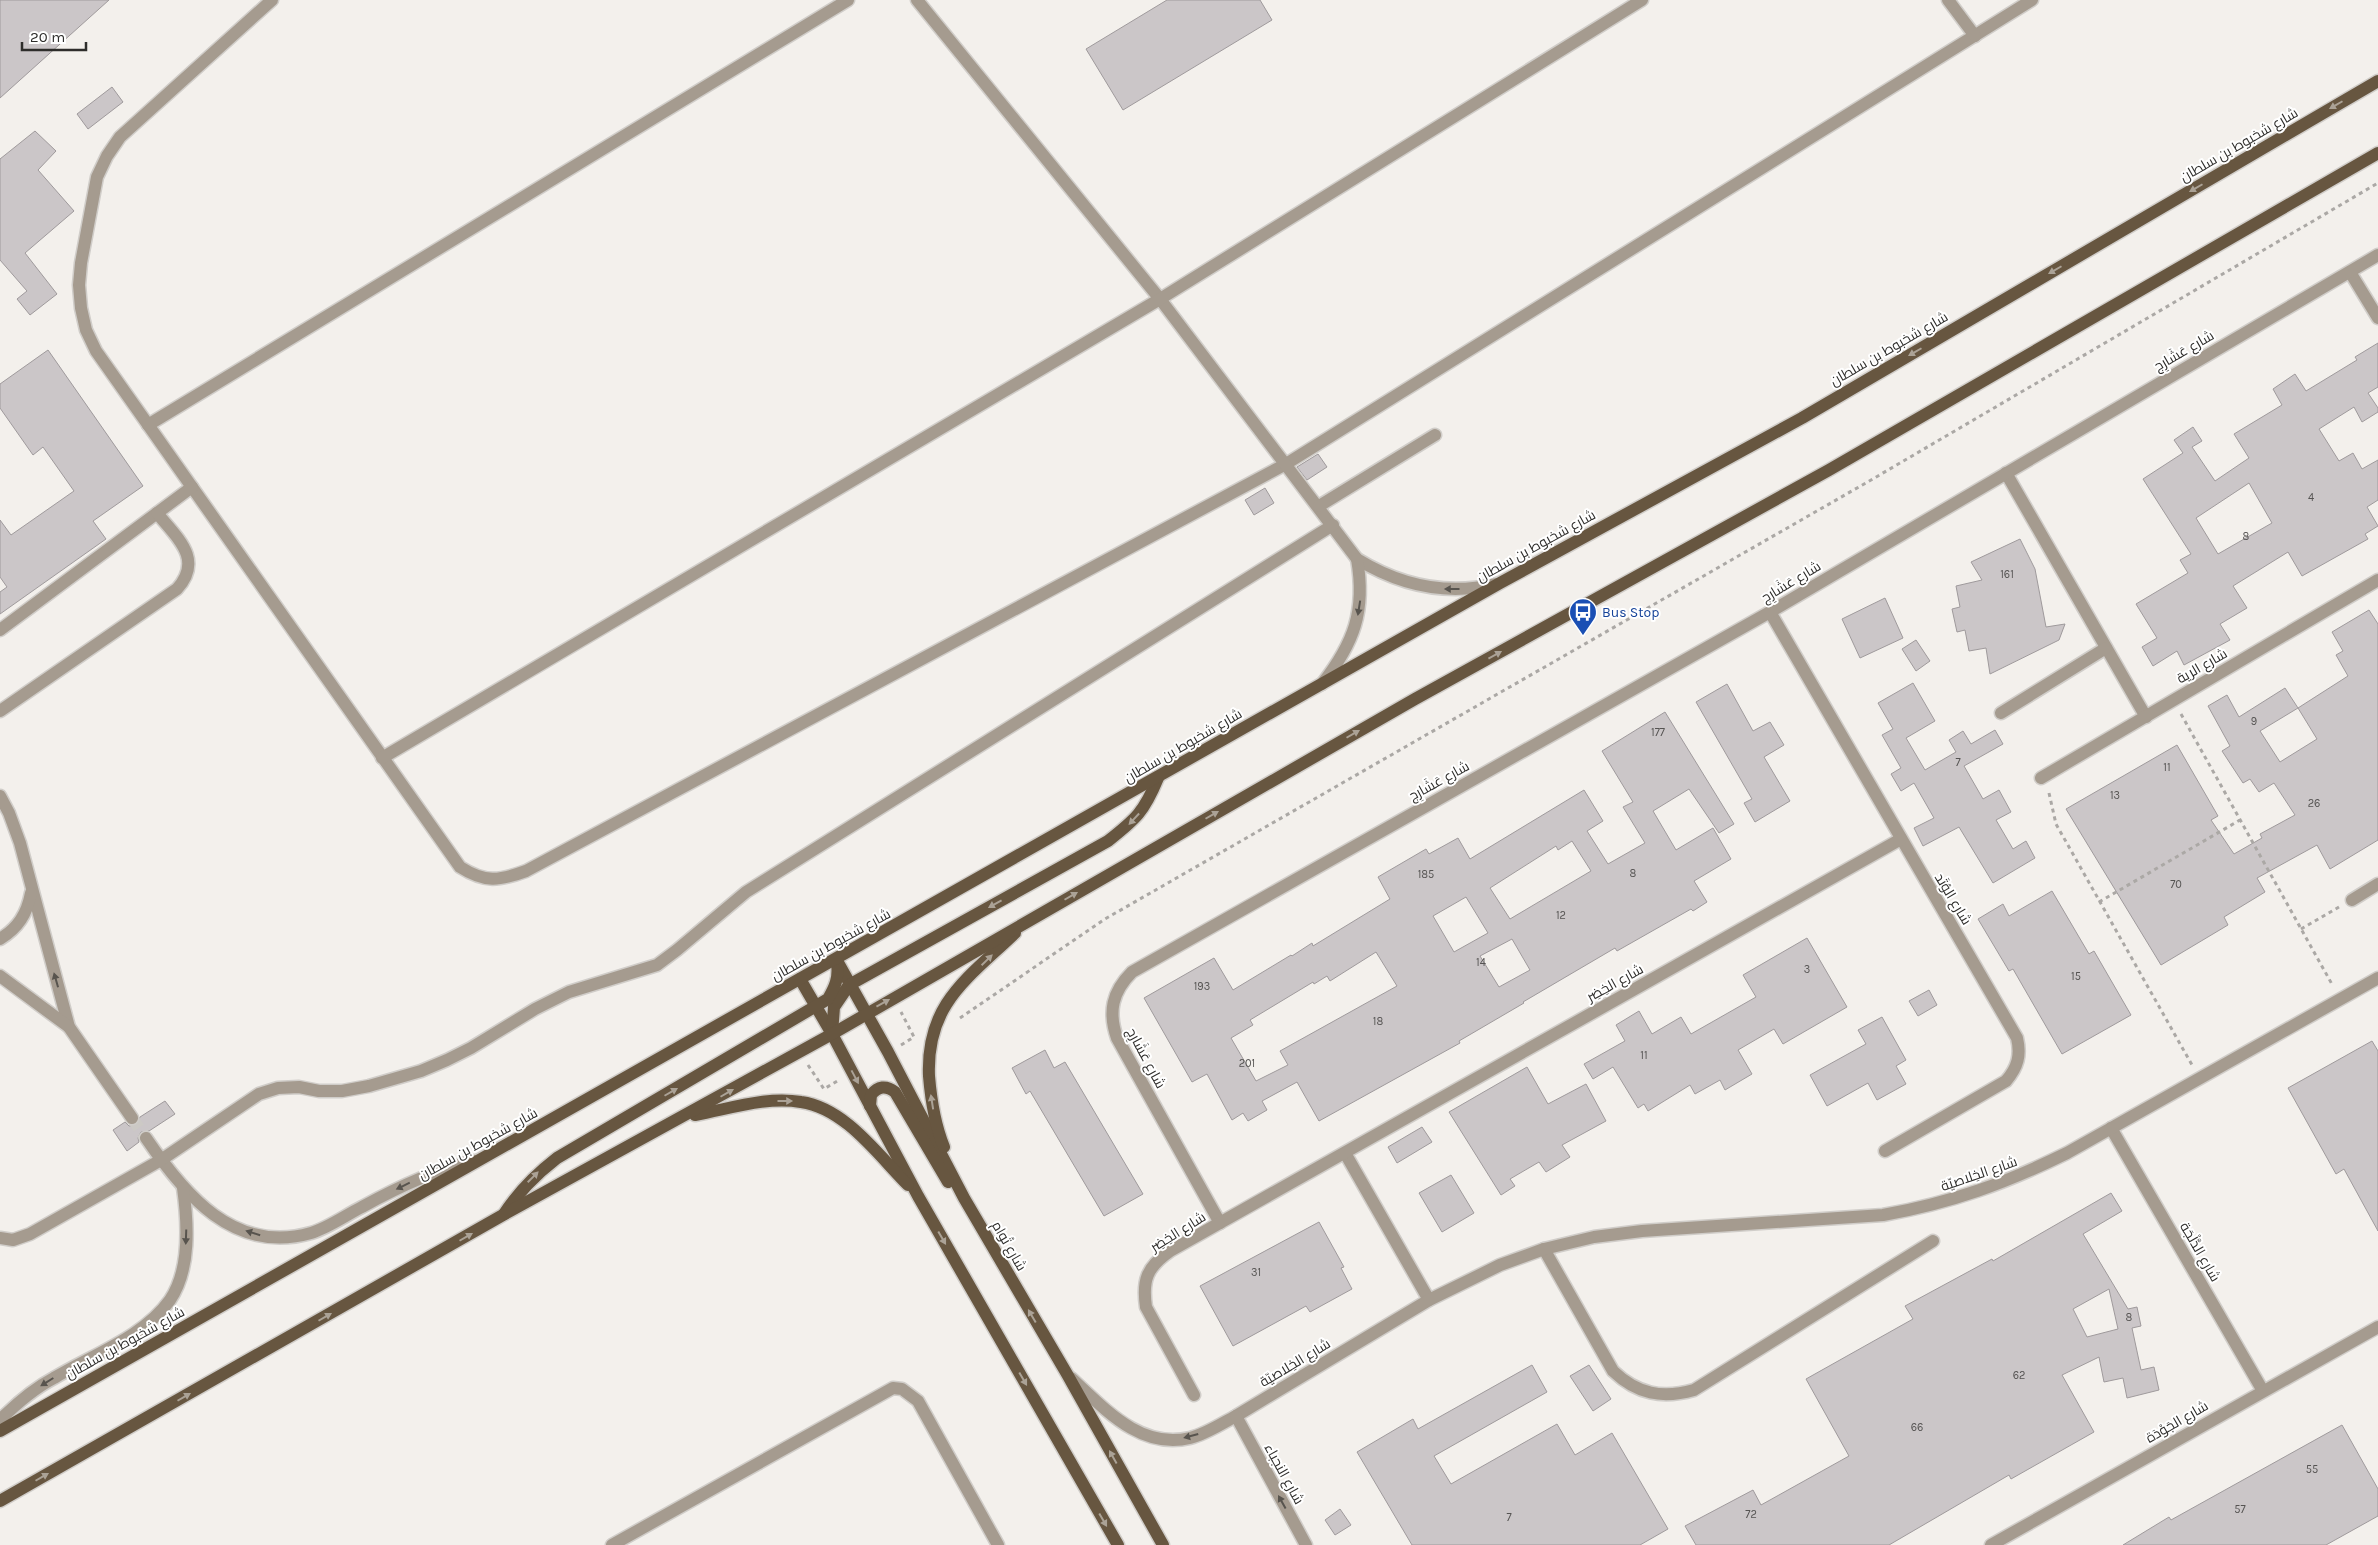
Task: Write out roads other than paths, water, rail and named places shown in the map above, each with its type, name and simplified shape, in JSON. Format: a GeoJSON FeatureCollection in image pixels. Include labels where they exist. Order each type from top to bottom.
{"type":"FeatureCollection","features":[{"type":"Feature","properties":{"kind":"main road","name":"شارع شخبوط بن سلطان"},"geometry":{"type":"LineString","coordinates":[[0,1431],[1500,583],[1802,418],[2378,81]]}},
{"type":"Feature","properties":{"kind":"main road"},"geometry":{"type":"LineString","coordinates":[[0,1501],[503,1216],[832,1034],[1415,699],[1829,470],[2376,155]]}},
{"type":"Feature","properties":{"kind":"main road"},"geometry":{"type":"LineString","coordinates":[[832,1034],[834,1007],[849,985],[1108,841],[1129,825],[1146,806],[1158,778]]}},
{"type":"Feature","properties":{"kind":"main road"},"geometry":{"type":"LineString","coordinates":[[964,1198],[941,1140],[934,1112],[928,1060],[931,1036],[939,1015],[953,994],[1029,920]]}},
{"type":"Feature","properties":{"kind":"main road"},"geometry":{"type":"LineString","coordinates":[[503,1216],[518,1194],[536,1174],[557,1158],[817,1008],[828,999],[836,987],[838,973],[836,959]]}},
{"type":"Feature","properties":{"kind":"main road","name":"شارع تُوام"},"geometry":{"type":"LineString","coordinates":[[836,959],[865,1014],[888,1052],[964,1198],[1067,1374],[1163,1545]]}},
{"type":"Feature","properties":{"kind":"main road"},"geometry":{"type":"LineString","coordinates":[[800,979],[832,1034],[918,1196],[1118,1545]]}},
{"type":"Feature","properties":{"kind":"main road"},"geometry":{"type":"LineString","coordinates":[[870,1106],[875,1090],[885,1087],[895,1092],[940,1171],[950,1186],[964,1198]]}},
{"type":"Feature","properties":{"kind":"main road"},"geometry":{"type":"LineString","coordinates":[[685,1117],[765,1102],[801,1102],[814,1105],[833,1114],[858,1135],[918,1196]]}},
{"type":"Feature","properties":{"kind":"street"},"geometry":{"type":"LineString","coordinates":[[272,0],[120,137],[107,156],[97,177],[81,263],[79,285],[81,308],[86,330],[96,351],[460,867],[474,876],[490,880],[508,878],[535,867],[1286,464],[2032,0]]}},
{"type":"Feature","properties":{"kind":"street"},"geometry":{"type":"LineString","coordinates":[[148,425],[848,0]]}},
{"type":"Feature","properties":{"kind":"street"},"geometry":{"type":"LineString","coordinates":[[917,0],[1160,299],[1319,506],[1357,559],[1390,577],[1426,588],[1463,590],[1500,583]]}},
{"type":"Feature","properties":{"kind":"street"},"geometry":{"type":"LineString","coordinates":[[382,758],[1160,299],[1642,0]]}},
{"type":"Feature","properties":{"kind":"street"},"geometry":{"type":"LineString","coordinates":[[1948,0],[1975,36]]}},
{"type":"Feature","properties":{"kind":"street","name":"شارع عَشَارِج"},"geometry":{"type":"LineString","coordinates":[[1220,1223],[1117,1038],[1111,1016],[1112,1005],[1123,981],[1143,965],[1770,612],[2378,256]]}},
{"type":"Feature","properties":{"kind":"street"},"geometry":{"type":"LineString","coordinates":[[2350,272],[2378,318]]}},
{"type":"Feature","properties":{"kind":"street"},"geometry":{"type":"LineString","coordinates":[[1319,506],[1435,434]]}},
{"type":"Feature","properties":{"kind":"street"},"geometry":{"type":"LineString","coordinates":[[2006,473],[2146,717]]}},
{"type":"Feature","properties":{"kind":"street"},"geometry":{"type":"LineString","coordinates":[[0,630],[192,487]]}},
{"type":"Feature","properties":{"kind":"street"},"geometry":{"type":"LineString","coordinates":[[0,711],[177,589],[184,582],[188,572],[187,552],[158,513]]}},
{"type":"Feature","properties":{"kind":"street"},"geometry":{"type":"LineString","coordinates":[[0,1238],[13,1240],[22,1238],[161,1160],[259,1094],[278,1088],[299,1087],[319,1091],[342,1091],[421,1071],[471,1048],[535,1008],[569,992],[657,965],[746,892],[1333,525]]}},
{"type":"Feature","properties":{"kind":"street"},"geometry":{"type":"LineString","coordinates":[[1322,684],[1346,651],[1353,633],[1361,597],[1357,559]]}},
{"type":"Feature","properties":{"kind":"street","name":"شارع الرية"},"geometry":{"type":"LineString","coordinates":[[2046,775],[2378,580]]}},
{"type":"Feature","properties":{"kind":"street","name":"شارع الوُتَد"},"geometry":{"type":"LineString","coordinates":[[1770,612],[1900,839],[2012,1027],[2020,1050],[2014,1072],[2006,1081],[1885,1151]]}},
{"type":"Feature","properties":{"kind":"street"},"geometry":{"type":"LineString","coordinates":[[2001,713],[2106,648]]}},
{"type":"Feature","properties":{"kind":"street"},"geometry":{"type":"LineString","coordinates":[[0,796],[15,828],[69,1027]]}},
{"type":"Feature","properties":{"kind":"street","name":"شارع الخِضِر"},"geometry":{"type":"LineString","coordinates":[[1194,1395],[1146,1307],[1144,1291],[1147,1275],[1156,1261],[1900,839]]}},
{"type":"Feature","properties":{"kind":"street"},"geometry":{"type":"LineString","coordinates":[[2352,900],[2378,884]]}},
{"type":"Feature","properties":{"kind":"street"},"geometry":{"type":"LineString","coordinates":[[0,939],[11,932],[22,920],[28,906],[31,891]]}},
{"type":"Feature","properties":{"kind":"street"},"geometry":{"type":"LineString","coordinates":[[0,976],[69,1027],[132,1118]]}},
{"type":"Feature","properties":{"kind":"street","name":"شارع الخِلاصيّة"},"geometry":{"type":"LineString","coordinates":[[1067,1374],[1117,1420],[1148,1437],[1170,1440],[1189,1438],[1236,1416],[1429,1300],[1500,1264],[1544,1249],[1594,1237],[1642,1231],[1848,1218],[1918,1209],[1986,1190],[2018,1177],[2111,1128],[2378,978]]}},
{"type":"Feature","properties":{"kind":"street","name":"شارع الدَّلْجَة"},"geometry":{"type":"LineString","coordinates":[[2111,1128],[2263,1391]]}},
{"type":"Feature","properties":{"kind":"street"},"geometry":{"type":"LineString","coordinates":[[146,1138],[182,1188],[197,1203],[232,1226],[271,1238],[291,1237],[313,1232],[432,1173],[482,1159]]}},
{"type":"Feature","properties":{"kind":"street"},"geometry":{"type":"LineString","coordinates":[[1345,1153],[1429,1300]]}},
{"type":"Feature","properties":{"kind":"street"},"geometry":{"type":"LineString","coordinates":[[0,1420],[32,1391],[136,1331],[156,1316],[171,1298],[181,1272],[186,1244],[187,1216],[182,1188]]}},
{"type":"Feature","properties":{"kind":"street"},"geometry":{"type":"LineString","coordinates":[[1544,1249],[1612,1371],[1625,1383],[1659,1396],[1677,1395],[1694,1390],[1933,1240]]}},
{"type":"Feature","properties":{"kind":"street","name":"شارع الجَوْدَة"},"geometry":{"type":"LineString","coordinates":[[1992,1545],[2378,1327]]}},
{"type":"Feature","properties":{"kind":"street"},"geometry":{"type":"LineString","coordinates":[[612,1545],[893,1388],[902,1389],[918,1401],[998,1545]]}},
{"type":"Feature","properties":{"kind":"street","name":"شارع النجباء"},"geometry":{"type":"LineString","coordinates":[[1236,1416],[1306,1545]]}},
{"type":"Feature","properties":{"kind":"tunnel"},"geometry":{"type":"LineString","coordinates":[[132,1118],[146,1138]]}},
{"type":"Feature","properties":{"kind":"place","name":"Bus Stop"},"geometry":{"type":"Point","coordinates":[1583,636]}}]}
